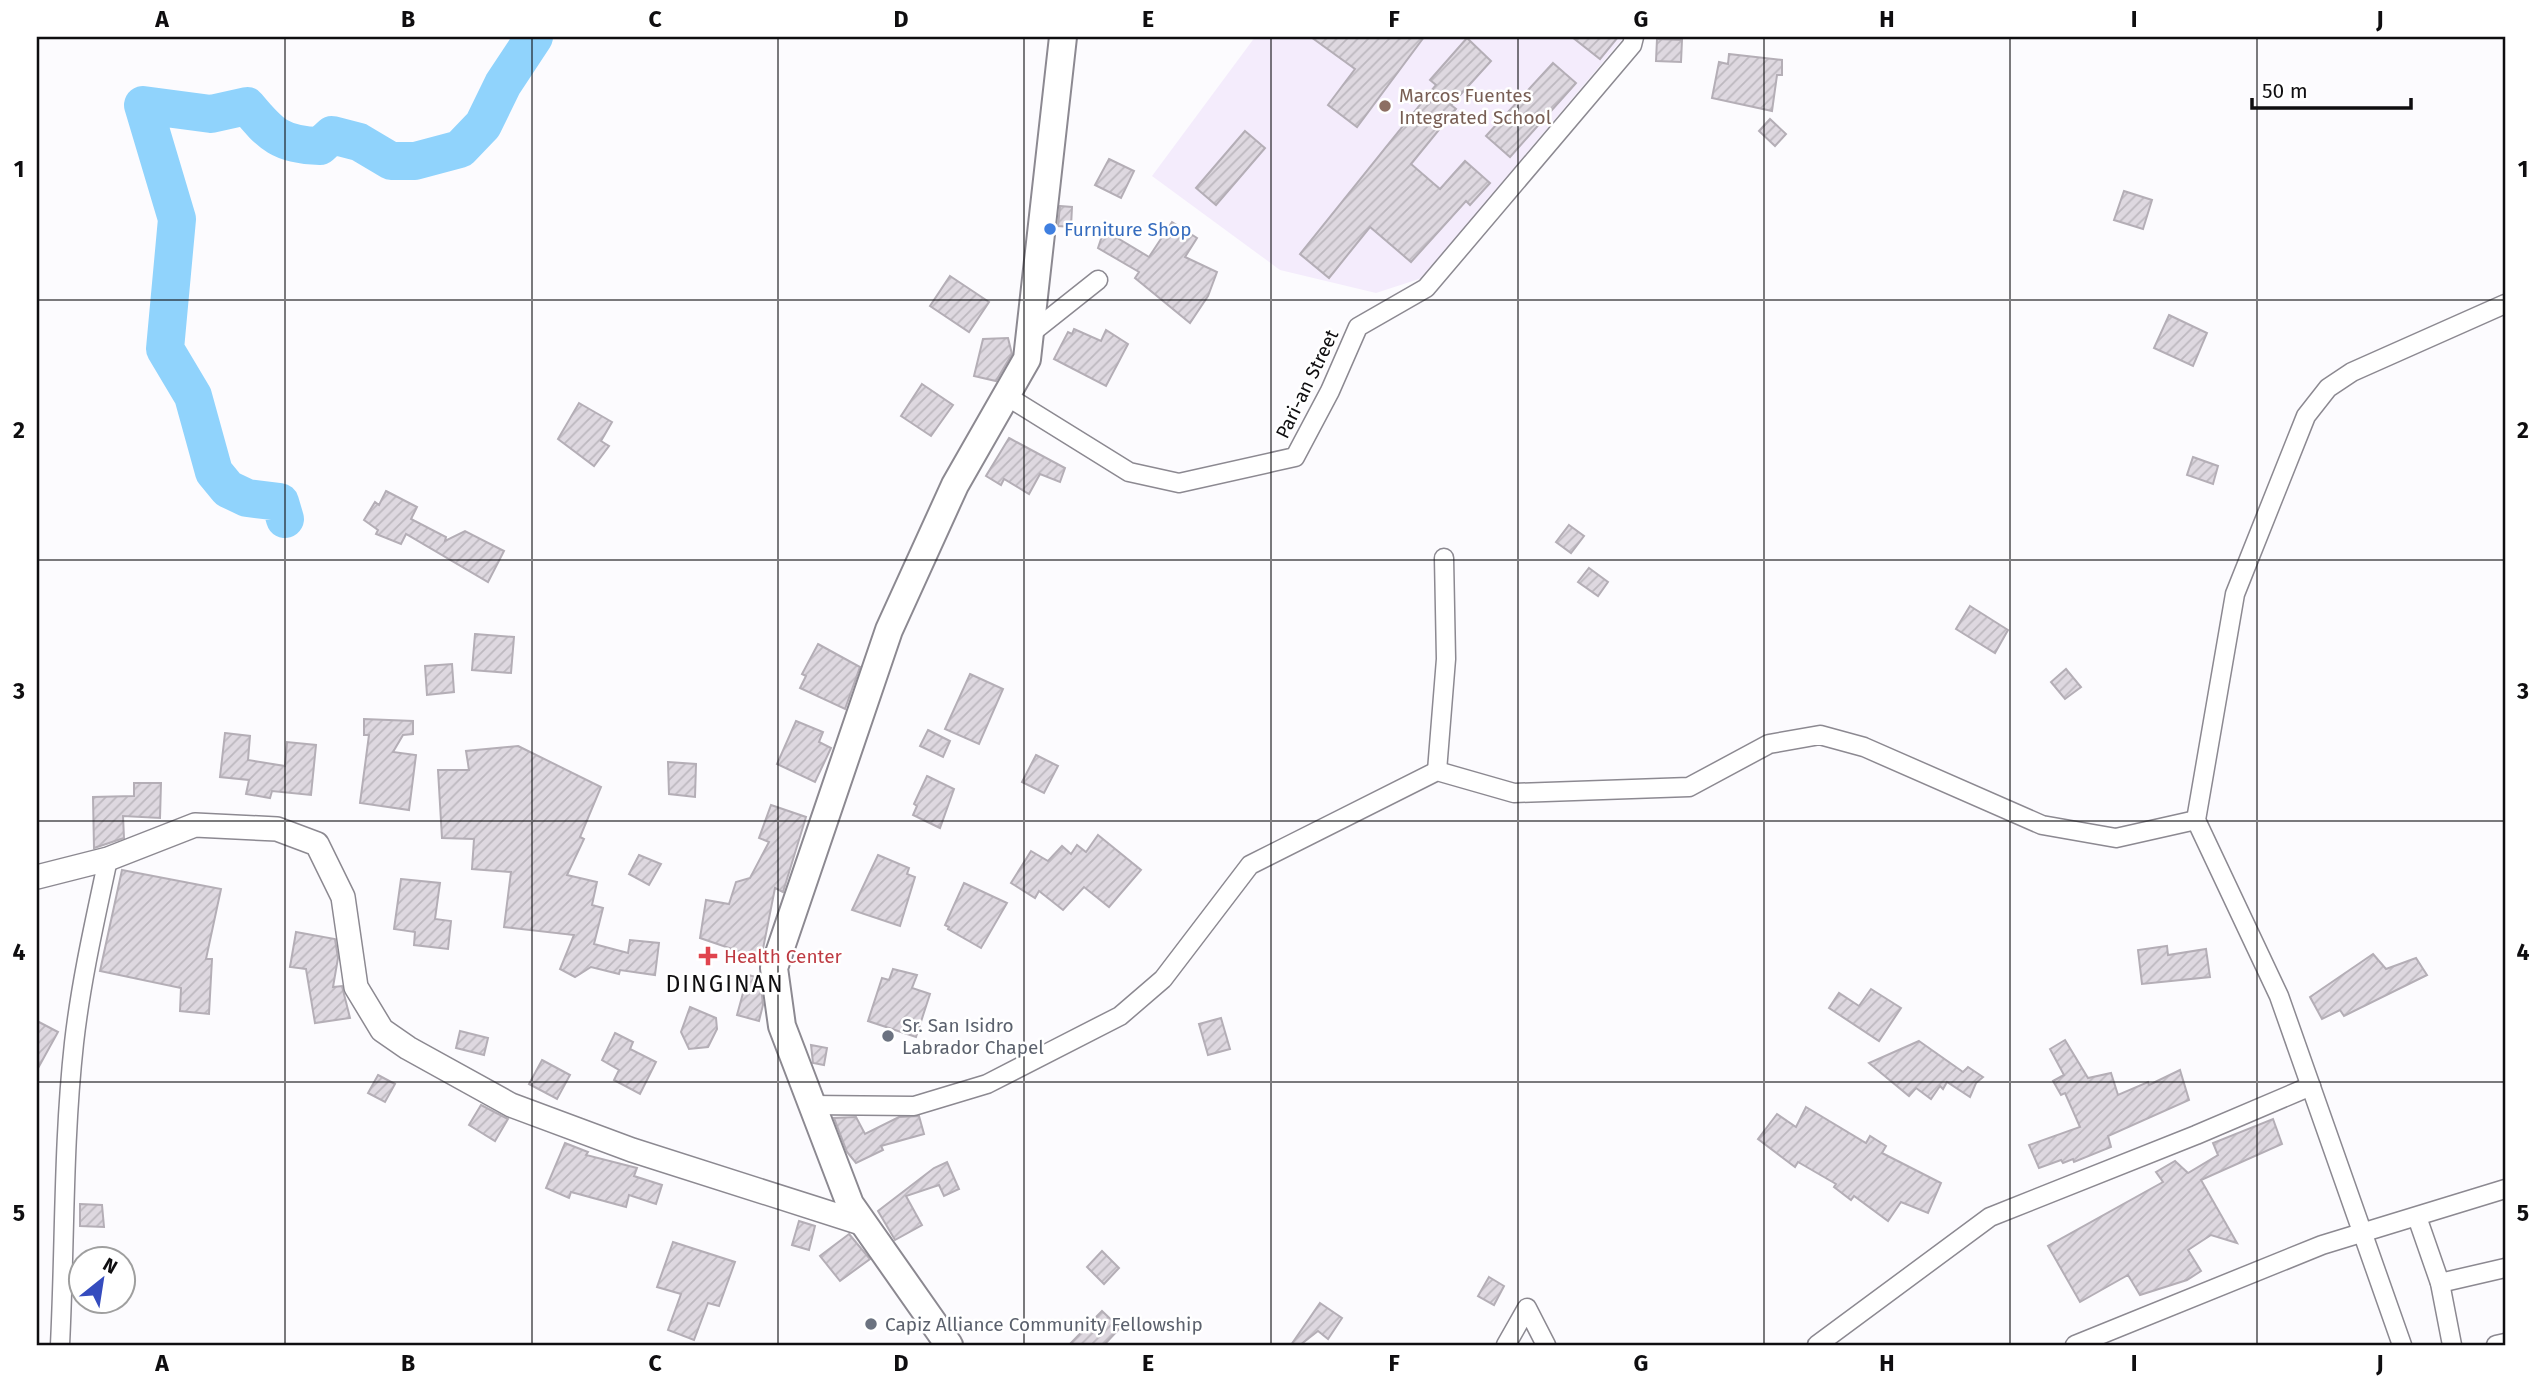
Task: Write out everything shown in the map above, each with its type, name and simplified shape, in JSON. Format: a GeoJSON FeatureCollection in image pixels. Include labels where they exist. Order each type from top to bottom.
{"type":"FeatureCollection","features":[{"type":"Feature","properties":{"kind":"main road"},"geometry":{"type":"LineString","coordinates":[[948,1345],[850,1204],[782,1026],[774,968],[889,630],[955,485],[1027,359],[1063,37]]}},
{"type":"Feature","properties":{"kind":"street","name":"Pari-an Street"},"geometry":{"type":"LineString","coordinates":[[1004,396],[1129,472],[1179,483],[1295,457],[1358,327],[1426,288],[1633,41]]}},
{"type":"Feature","properties":{"kind":"street"},"geometry":{"type":"LineString","coordinates":[[1030,334],[1098,280]]}},
{"type":"Feature","properties":{"kind":"street"},"geometry":{"type":"LineString","coordinates":[[2402,1345],[2365,1233],[2279,996],[2196,820],[2235,594],[2306,416],[2328,388],[2353,372],[2505,304]]}},
{"type":"Feature","properties":{"kind":"street"},"geometry":{"type":"LineString","coordinates":[[1437,771],[1446,659],[1444,558]]}},
{"type":"Feature","properties":{"kind":"street"},"geometry":{"type":"LineString","coordinates":[[810,1105],[914,1106],[987,1084],[1120,1016],[1163,979],[1250,865],[1437,771],[1514,793],[1689,787],[1769,744],[1820,735],[1864,747],[2042,825],[2116,838],[2196,820]]}},
{"type":"Feature","properties":{"kind":"street"},"geometry":{"type":"LineString","coordinates":[[37,877],[108,859],[195,825],[277,829],[317,844],[343,897],[356,987],[382,1030],[399,1042],[511,1105],[632,1150],[864,1224]]}},
{"type":"Feature","properties":{"kind":"street"},"geometry":{"type":"LineString","coordinates":[[60,1345],[65,1253],[65,1171],[74,1041],[86,964],[108,859]]}},
{"type":"Feature","properties":{"kind":"street"},"geometry":{"type":"LineString","coordinates":[[1817,1345],[1990,1217],[2311,1086]]}},
{"type":"Feature","properties":{"kind":"street"},"geometry":{"type":"LineString","coordinates":[[2075,1345],[2322,1245],[2505,1189]]}},
{"type":"Feature","properties":{"kind":"street"},"geometry":{"type":"LineString","coordinates":[[2417,1217],[2440,1283],[2452,1345]]}},
{"type":"Feature","properties":{"kind":"street"},"geometry":{"type":"LineString","coordinates":[[2440,1283],[2505,1268]]}},
{"type":"Feature","properties":{"kind":"street"},"geometry":{"type":"LineString","coordinates":[[1506,1345],[1527,1308],[1546,1345]]}},
{"type":"Feature","properties":{"kind":"street"},"geometry":{"type":"LineString","coordinates":[[2496,1345],[2505,1343]]}},
{"type":"Feature","properties":{"kind":"shaded area","name":"Marcos Fuentes Integrated School"},"geometry":{"type":"Polygon","coordinates":[[[1255,37],[1624,37],[1422,278],[1376,293],[1280,270],[1152,176],[1255,37]]]}},
{"type":"Feature","properties":{"kind":"building"},"geometry":{"type":"Polygon","coordinates":[[[1311,37],[1424,37],[1357,127],[1328,105],[1355,69],[1311,37]]]}},
{"type":"Feature","properties":{"kind":"building"},"geometry":{"type":"Polygon","coordinates":[[[1572,37],[1618,37],[1600,59],[1572,37]]]}},
{"type":"Feature","properties":{"kind":"building"},"geometry":{"type":"Polygon","coordinates":[[[1467,38],[1491,61],[1451,105],[1456,109],[1411,164],[1440,189],[1465,161],[1490,183],[1470,205],[1466,201],[1411,262],[1370,227],[1329,278],[1300,254],[1436,85],[1430,80],[1467,38]]]}},
{"type":"Feature","properties":{"kind":"building"},"geometry":{"type":"Polygon","coordinates":[[[1657,39],[1682,40],[1681,62],[1656,61],[1657,39]]]}},
{"type":"Feature","properties":{"kind":"building"},"geometry":{"type":"Polygon","coordinates":[[[1729,54],[1782,60],[1782,75],[1777,75],[1772,111],[1712,98],[1719,62],[1728,64],[1729,54]]]}},
{"type":"Feature","properties":{"kind":"building"},"geometry":{"type":"Polygon","coordinates":[[[1553,63],[1576,83],[1510,157],[1486,136],[1553,63]]]}},
{"type":"Feature","properties":{"kind":"building"},"geometry":{"type":"Polygon","coordinates":[[[1770,119],[1786,134],[1775,146],[1759,131],[1770,119]]]}},
{"type":"Feature","properties":{"kind":"building"},"geometry":{"type":"Polygon","coordinates":[[[1245,131],[1265,148],[1216,205],[1196,188],[1245,131]]]}},
{"type":"Feature","properties":{"kind":"building"},"geometry":{"type":"Polygon","coordinates":[[[1109,159],[1134,171],[1121,198],[1095,185],[1109,159]]]}},
{"type":"Feature","properties":{"kind":"building"},"geometry":{"type":"Polygon","coordinates":[[[2124,191],[2152,200],[2143,229],[2114,220],[2124,191]]]}},
{"type":"Feature","properties":{"kind":"building"},"geometry":{"type":"Polygon","coordinates":[[[1060,206],[1072,207],[1071,227],[1058,226],[1060,206]]]}},
{"type":"Feature","properties":{"kind":"building"},"geometry":{"type":"Polygon","coordinates":[[[1172,222],[1197,238],[1185,257],[1217,272],[1208,296],[1190,323],[1135,278],[1139,272],[1098,248],[1103,233],[1109,233],[1149,257],[1172,222]]]}},
{"type":"Feature","properties":{"kind":"building"},"geometry":{"type":"Polygon","coordinates":[[[950,276],[989,302],[969,332],[930,306],[950,276]]]}},
{"type":"Feature","properties":{"kind":"building"},"geometry":{"type":"Polygon","coordinates":[[[2169,315],[2207,333],[2193,366],[2154,348],[2169,315]]]}},
{"type":"Feature","properties":{"kind":"building"},"geometry":{"type":"Polygon","coordinates":[[[1074,329],[1101,341],[1106,330],[1128,344],[1106,386],[1054,359],[1068,332],[1072,334],[1074,329]]]}},
{"type":"Feature","properties":{"kind":"building"},"geometry":{"type":"Polygon","coordinates":[[[1008,338],[1012,354],[996,381],[974,376],[983,339],[1008,338]]]}},
{"type":"Feature","properties":{"kind":"building"},"geometry":{"type":"Polygon","coordinates":[[[922,384],[953,405],[931,436],[901,416],[922,384]]]}},
{"type":"Feature","properties":{"kind":"building"},"geometry":{"type":"Polygon","coordinates":[[[579,403],[612,422],[601,441],[609,446],[594,466],[558,439],[579,403]]]}},
{"type":"Feature","properties":{"kind":"building"},"geometry":{"type":"Polygon","coordinates":[[[1009,438],[1065,468],[1060,482],[1040,474],[1029,494],[1004,479],[1001,485],[986,476],[1009,438]]]}},
{"type":"Feature","properties":{"kind":"building"},"geometry":{"type":"Polygon","coordinates":[[[2193,457],[2218,466],[2213,484],[2187,475],[2193,457]]]}},
{"type":"Feature","properties":{"kind":"building"},"geometry":{"type":"Polygon","coordinates":[[[386,491],[417,507],[411,519],[446,537],[445,541],[465,531],[504,551],[488,582],[406,534],[401,544],[376,534],[378,530],[364,520],[375,502],[379,505],[386,491]]]}},
{"type":"Feature","properties":{"kind":"building"},"geometry":{"type":"Polygon","coordinates":[[[1569,525],[1584,536],[1571,553],[1556,542],[1569,525]]]}},
{"type":"Feature","properties":{"kind":"building"},"geometry":{"type":"Polygon","coordinates":[[[1589,568],[1608,582],[1598,596],[1578,582],[1589,568]]]}},
{"type":"Feature","properties":{"kind":"building"},"geometry":{"type":"Polygon","coordinates":[[[1970,606],[2008,630],[1995,653],[1956,629],[1970,606]]]}},
{"type":"Feature","properties":{"kind":"building"},"geometry":{"type":"Polygon","coordinates":[[[475,634],[514,637],[511,673],[472,670],[475,634]]]}},
{"type":"Feature","properties":{"kind":"building"},"geometry":{"type":"Polygon","coordinates":[[[818,644],[860,667],[845,709],[800,688],[806,676],[802,674],[818,644]]]}},
{"type":"Feature","properties":{"kind":"building"},"geometry":{"type":"Polygon","coordinates":[[[452,664],[454,692],[427,695],[425,666],[452,664]]]}},
{"type":"Feature","properties":{"kind":"building"},"geometry":{"type":"Polygon","coordinates":[[[2066,669],[2081,687],[2065,699],[2051,682],[2066,669]]]}},
{"type":"Feature","properties":{"kind":"building"},"geometry":{"type":"Polygon","coordinates":[[[970,674],[1003,689],[979,744],[945,729],[970,674]]]}},
{"type":"Feature","properties":{"kind":"building"},"geometry":{"type":"Polygon","coordinates":[[[364,719],[413,721],[413,734],[403,735],[393,752],[416,755],[409,810],[360,803],[369,735],[364,735],[364,719]]]}},
{"type":"Feature","properties":{"kind":"building"},"geometry":{"type":"Polygon","coordinates":[[[796,721],[823,732],[819,742],[831,748],[815,782],[777,764],[796,721]]]}},
{"type":"Feature","properties":{"kind":"building"},"geometry":{"type":"Polygon","coordinates":[[[928,730],[950,741],[943,757],[920,746],[928,730]]]}},
{"type":"Feature","properties":{"kind":"building"},"geometry":{"type":"Polygon","coordinates":[[[225,733],[250,736],[248,760],[285,766],[287,742],[316,745],[311,795],[272,791],[270,798],[246,794],[249,780],[220,777],[225,733]]]}},
{"type":"Feature","properties":{"kind":"building"},"geometry":{"type":"Polygon","coordinates":[[[518,746],[601,787],[580,837],[584,839],[567,875],[597,882],[592,905],[603,908],[594,944],[628,953],[630,940],[659,943],[655,975],[620,970],[619,974],[591,967],[575,977],[560,969],[574,935],[504,927],[511,872],[472,869],[474,839],[442,838],[438,770],[469,770],[466,751],[518,746]]]}},
{"type":"Feature","properties":{"kind":"building"},"geometry":{"type":"Polygon","coordinates":[[[1036,755],[1058,766],[1044,793],[1022,782],[1036,755]]]}},
{"type":"Feature","properties":{"kind":"building"},"geometry":{"type":"Polygon","coordinates":[[[668,762],[696,764],[695,797],[669,794],[668,762]]]}},
{"type":"Feature","properties":{"kind":"building"},"geometry":{"type":"Polygon","coordinates":[[[927,776],[954,789],[940,828],[913,815],[917,806],[914,804],[927,776]]]}},
{"type":"Feature","properties":{"kind":"building"},"geometry":{"type":"Polygon","coordinates":[[[134,783],[161,783],[160,818],[123,816],[124,838],[94,848],[93,797],[134,796],[134,783]]]}},
{"type":"Feature","properties":{"kind":"building"},"geometry":{"type":"Polygon","coordinates":[[[771,805],[806,817],[783,892],[775,888],[761,959],[700,938],[706,900],[729,904],[736,882],[750,878],[769,842],[759,838],[771,805]]]}},
{"type":"Feature","properties":{"kind":"building"},"geometry":{"type":"Polygon","coordinates":[[[1098,835],[1141,870],[1109,907],[1084,887],[1063,910],[1039,891],[1035,898],[1011,883],[1031,851],[1048,861],[1062,846],[1071,854],[1077,845],[1086,852],[1098,835]]]}},
{"type":"Feature","properties":{"kind":"building"},"geometry":{"type":"Polygon","coordinates":[[[639,855],[661,864],[649,885],[629,874],[639,855]]]}},
{"type":"Feature","properties":{"kind":"building"},"geometry":{"type":"Polygon","coordinates":[[[878,855],[909,868],[907,874],[915,877],[900,926],[852,910],[878,855]]]}},
{"type":"Feature","properties":{"kind":"building"},"geometry":{"type":"Polygon","coordinates":[[[122,870],[221,889],[206,959],[212,959],[209,1014],[180,1011],[181,988],[100,971],[122,870]]]}},
{"type":"Feature","properties":{"kind":"building"},"geometry":{"type":"Polygon","coordinates":[[[401,879],[440,883],[435,919],[451,921],[448,949],[414,945],[415,932],[394,929],[401,879]]]}},
{"type":"Feature","properties":{"kind":"building"},"geometry":{"type":"Polygon","coordinates":[[[964,883],[1007,903],[981,948],[945,925],[964,883]]]}},
{"type":"Feature","properties":{"kind":"building"},"geometry":{"type":"Polygon","coordinates":[[[296,932],[335,939],[338,958],[333,987],[342,986],[350,1018],[315,1023],[306,969],[290,967],[296,932]]]}},
{"type":"Feature","properties":{"kind":"building"},"geometry":{"type":"Polygon","coordinates":[[[2167,946],[2168,955],[2206,949],[2210,977],[2142,984],[2138,950],[2167,946]]]}},
{"type":"Feature","properties":{"kind":"building"},"geometry":{"type":"Polygon","coordinates":[[[2373,954],[2386,969],[2416,958],[2427,975],[2344,1016],[2340,1010],[2322,1019],[2310,997],[2373,954]]]}},
{"type":"Feature","properties":{"kind":"building"},"geometry":{"type":"Polygon","coordinates":[[[893,969],[917,975],[912,988],[930,994],[916,1037],[868,1021],[882,978],[889,980],[893,969]]]}},
{"type":"Feature","properties":{"kind":"building"},"geometry":{"type":"Polygon","coordinates":[[[748,975],[760,978],[763,1005],[759,1021],[737,1015],[748,975]]]}},
{"type":"Feature","properties":{"kind":"building"},"geometry":{"type":"Polygon","coordinates":[[[1871,989],[1901,1008],[1879,1041],[1829,1008],[1839,993],[1859,1006],[1871,989]]]}},
{"type":"Feature","properties":{"kind":"building"},"geometry":{"type":"Polygon","coordinates":[[[690,1007],[716,1018],[717,1029],[708,1047],[689,1049],[681,1032],[690,1007]]]}},
{"type":"Feature","properties":{"kind":"building"},"geometry":{"type":"Polygon","coordinates":[[[1221,1018],[1230,1049],[1208,1055],[1199,1024],[1221,1018]]]}},
{"type":"Feature","properties":{"kind":"building"},"geometry":{"type":"Polygon","coordinates":[[[37,1021],[58,1032],[37,1070],[37,1021]]]}},
{"type":"Feature","properties":{"kind":"building"},"geometry":{"type":"Polygon","coordinates":[[[460,1031],[488,1038],[484,1055],[456,1048],[460,1031]]]}},
{"type":"Feature","properties":{"kind":"building"},"geometry":{"type":"Polygon","coordinates":[[[615,1033],[633,1042],[630,1049],[656,1062],[640,1094],[614,1080],[619,1070],[602,1060],[615,1033]]]}},
{"type":"Feature","properties":{"kind":"building"},"geometry":{"type":"Polygon","coordinates":[[[2065,1040],[2088,1078],[2111,1073],[2118,1095],[2148,1082],[2149,1085],[2180,1070],[2189,1100],[2108,1136],[2111,1147],[2074,1162],[2073,1159],[2063,1163],[2061,1160],[2039,1168],[2029,1145],[2080,1127],[2065,1093],[2061,1095],[2053,1081],[2064,1075],[2050,1049],[2065,1040]]]}},
{"type":"Feature","properties":{"kind":"building"},"geometry":{"type":"Polygon","coordinates":[[[1919,1041],[1963,1072],[1968,1067],[1983,1077],[1976,1083],[1970,1097],[1947,1082],[1943,1089],[1940,1086],[1931,1099],[1916,1088],[1909,1096],[1869,1063],[1919,1041]]]}},
{"type":"Feature","properties":{"kind":"building"},"geometry":{"type":"Polygon","coordinates":[[[811,1045],[827,1048],[824,1065],[813,1063],[811,1045]]]}},
{"type":"Feature","properties":{"kind":"building"},"geometry":{"type":"Polygon","coordinates":[[[542,1060],[570,1075],[557,1099],[529,1084],[542,1060]]]}},
{"type":"Feature","properties":{"kind":"building"},"geometry":{"type":"Polygon","coordinates":[[[378,1075],[395,1084],[385,1102],[368,1093],[378,1075]]]}},
{"type":"Feature","properties":{"kind":"building"},"geometry":{"type":"Polygon","coordinates":[[[481,1105],[508,1119],[495,1141],[469,1125],[481,1105]]]}},
{"type":"Feature","properties":{"kind":"building"},"geometry":{"type":"Polygon","coordinates":[[[1806,1107],[1866,1143],[1870,1136],[1886,1146],[1882,1153],[1941,1183],[1928,1213],[1901,1202],[1888,1221],[1854,1196],[1851,1200],[1834,1187],[1836,1184],[1798,1162],[1795,1167],[1758,1139],[1777,1114],[1796,1127],[1806,1107]]]}},
{"type":"Feature","properties":{"kind":"building"},"geometry":{"type":"Polygon","coordinates":[[[919,1116],[924,1134],[881,1146],[883,1150],[856,1163],[847,1152],[834,1118],[856,1117],[865,1134],[899,1117],[919,1116]]]}},
{"type":"Feature","properties":{"kind":"building"},"geometry":{"type":"Polygon","coordinates":[[[2273,1119],[2282,1144],[2201,1180],[2237,1243],[2211,1235],[2188,1250],[2201,1271],[2187,1280],[2140,1295],[2128,1275],[2080,1302],[2048,1246],[2163,1182],[2156,1172],[2175,1161],[2188,1173],[2218,1155],[2213,1143],[2273,1119]]]}},
{"type":"Feature","properties":{"kind":"building"},"geometry":{"type":"Polygon","coordinates":[[[565,1143],[588,1152],[586,1155],[637,1168],[634,1176],[662,1185],[656,1204],[629,1195],[626,1207],[571,1192],[569,1198],[546,1188],[565,1143]]]}},
{"type":"Feature","properties":{"kind":"building"},"geometry":{"type":"Polygon","coordinates":[[[947,1162],[959,1189],[944,1196],[939,1185],[906,1196],[922,1225],[895,1240],[878,1211],[934,1168],[947,1162]]]}},
{"type":"Feature","properties":{"kind":"building"},"geometry":{"type":"Polygon","coordinates":[[[80,1204],[102,1205],[104,1227],[80,1226],[80,1204]]]}},
{"type":"Feature","properties":{"kind":"building"},"geometry":{"type":"Polygon","coordinates":[[[799,1221],[815,1226],[809,1250],[792,1245],[799,1221]]]}},
{"type":"Feature","properties":{"kind":"building"},"geometry":{"type":"Polygon","coordinates":[[[849,1234],[870,1259],[840,1281],[820,1256],[849,1234]]]}},
{"type":"Feature","properties":{"kind":"building"},"geometry":{"type":"Polygon","coordinates":[[[673,1242],[735,1262],[719,1306],[708,1303],[694,1340],[668,1330],[681,1294],[657,1287],[673,1242]]]}},
{"type":"Feature","properties":{"kind":"building"},"geometry":{"type":"Polygon","coordinates":[[[1102,1251],[1119,1268],[1104,1284],[1087,1267],[1102,1251]]]}},
{"type":"Feature","properties":{"kind":"building"},"geometry":{"type":"Polygon","coordinates":[[[1489,1277],[1504,1286],[1494,1305],[1478,1296],[1489,1277]]]}},
{"type":"Feature","properties":{"kind":"building"},"geometry":{"type":"Polygon","coordinates":[[[1320,1303],[1342,1318],[1328,1339],[1318,1331],[1300,1345],[1291,1345],[1320,1303]]]}},
{"type":"Feature","properties":{"kind":"building"},"geometry":{"type":"Polygon","coordinates":[[[1102,1311],[1120,1328],[1104,1345],[1069,1345],[1102,1311]]]}},
{"type":"Feature","properties":{"kind":"waterway"},"geometry":{"type":"LineString","coordinates":[[285,519],[280,502],[247,498],[228,489],[214,472],[193,396],[165,349],[177,219],[143,105],[211,114],[247,106],[270,131],[286,141],[320,146],[332,135],[359,142],[391,161],[415,161],[460,149],[483,125],[503,84],[534,37]]}},
{"type":"Feature","properties":{"kind":"place","name":"Marcos Fuentes Integrated School"},"geometry":{"type":"Point","coordinates":[1385,106]}},
{"type":"Feature","properties":{"kind":"place","name":"Furniture Shop"},"geometry":{"type":"Point","coordinates":[1050,229]}},
{"type":"Feature","properties":{"kind":"place","name":"Health Center"},"geometry":{"type":"Point","coordinates":[708,956]}},
{"type":"Feature","properties":{"kind":"place","name":"Sr. San Isidro Labrador Chapel"},"geometry":{"type":"Point","coordinates":[888,1036]}},
{"type":"Feature","properties":{"kind":"place","name":"Capiz Alliance Community Fellowship"},"geometry":{"type":"Point","coordinates":[871,1324]}},
{"type":"Feature","properties":{"kind":"district","name":"DINGINAN"},"geometry":{"type":"Point","coordinates":[725,984]}}]}
